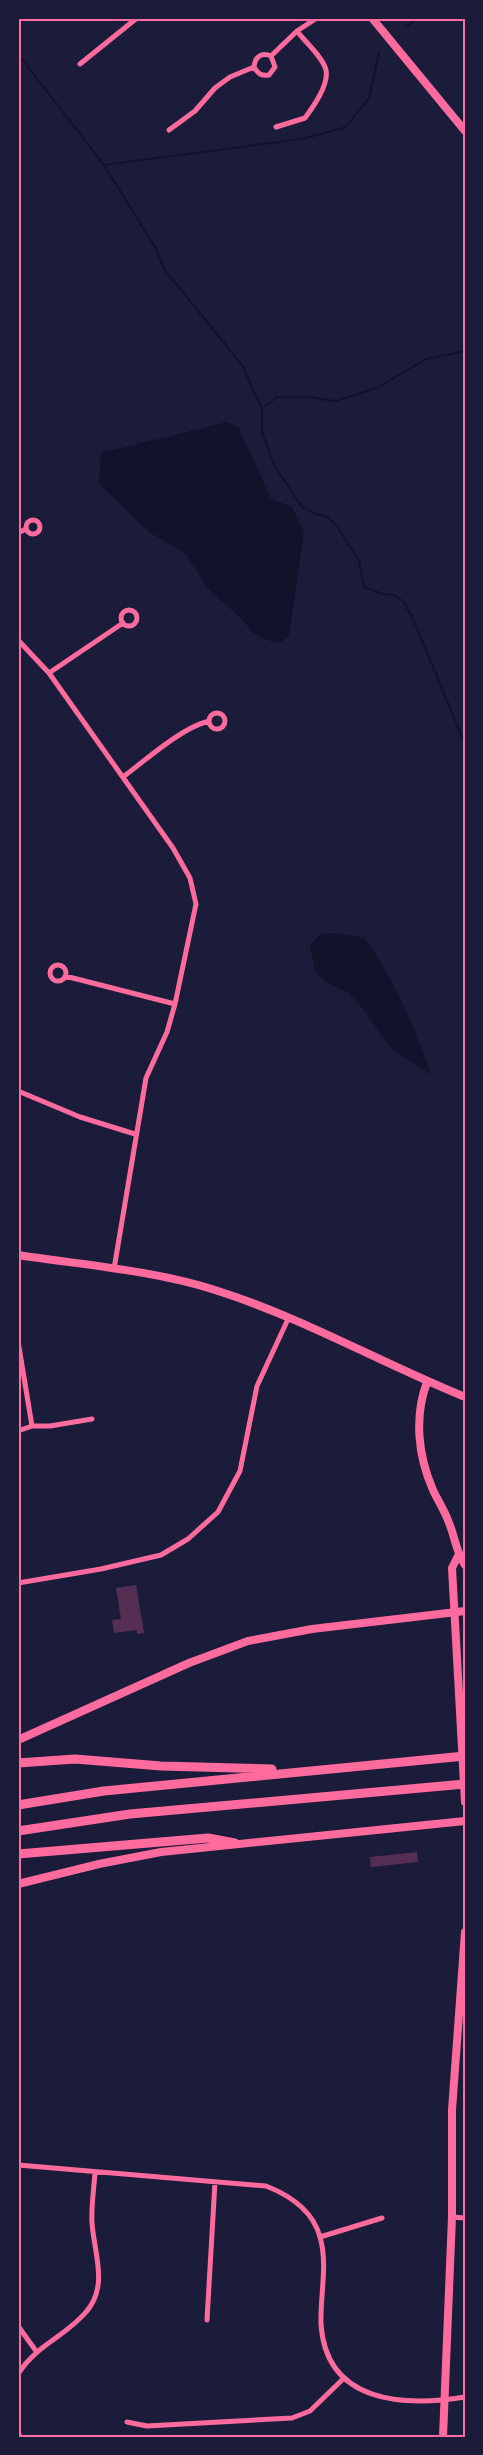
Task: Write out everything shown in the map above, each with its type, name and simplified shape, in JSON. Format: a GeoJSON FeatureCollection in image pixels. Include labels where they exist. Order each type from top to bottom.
{"type":"FeatureCollection","features":[{"type":"Feature","properties":{"kind":"highway"},"geometry":{"type":"LineString","coordinates":[[18,1805],[104,1791],[465,1756]]}},
{"type":"Feature","properties":{"kind":"highway"},"geometry":{"type":"LineString","coordinates":[[18,1763],[75,1759],[161,1766],[313,1769]]}},
{"type":"Feature","properties":{"kind":"highway"},"geometry":{"type":"LineString","coordinates":[[18,1831],[130,1814],[465,1784]]}},
{"type":"Feature","properties":{"kind":"highway"},"geometry":{"type":"LineString","coordinates":[[18,1854],[208,1838],[235,1843]]}},
{"type":"Feature","properties":{"kind":"main road"},"geometry":{"type":"LineString","coordinates":[[372,18],[465,131]]}},
{"type":"Feature","properties":{"kind":"main road"},"geometry":{"type":"LineString","coordinates":[[18,1255],[114,1269],[213,1289],[289,1317],[427,1382],[465,1397]]}},
{"type":"Feature","properties":{"kind":"main road"},"geometry":{"type":"LineString","coordinates":[[427,1382],[420,1412],[422,1458],[433,1489],[450,1523],[458,1556],[465,1565]]}},
{"type":"Feature","properties":{"kind":"main road"},"geometry":{"type":"LineString","coordinates":[[458,1556],[452,1568],[463,1732],[465,1802]]}},
{"type":"Feature","properties":{"kind":"main road"},"geometry":{"type":"LineString","coordinates":[[18,1740],[189,1663],[248,1641],[312,1629],[465,1611]]}},
{"type":"Feature","properties":{"kind":"main road"},"geometry":{"type":"LineString","coordinates":[[18,1884],[132,1857],[235,1843],[465,1821]]}},
{"type":"Feature","properties":{"kind":"main road"},"geometry":{"type":"LineString","coordinates":[[443,2437],[452,2217],[452,2110],[465,1932]]}},
{"type":"Feature","properties":{"kind":"street"},"geometry":{"type":"LineString","coordinates":[[80,64],[137,18]]}},
{"type":"Feature","properties":{"kind":"street"},"geometry":{"type":"LineString","coordinates":[[271,56],[297,31],[317,18]]}},
{"type":"Feature","properties":{"kind":"street"},"geometry":{"type":"LineString","coordinates":[[276,127],[305,118],[325,84],[326,70],[297,31]]}},
{"type":"Feature","properties":{"kind":"street"},"geometry":{"type":"LineString","coordinates":[[266,54],[271,56],[275,67],[269,75],[262,76],[257,73],[254,67],[258,56],[266,54]]}},
{"type":"Feature","properties":{"kind":"street"},"geometry":{"type":"LineString","coordinates":[[169,130],[195,111],[215,88],[230,77],[254,67]]}},
{"type":"Feature","properties":{"kind":"street"},"geometry":{"type":"LineString","coordinates":[[18,533],[27,529]]}},
{"type":"Feature","properties":{"kind":"street"},"geometry":{"type":"LineString","coordinates":[[49,673],[123,623]]}},
{"type":"Feature","properties":{"kind":"street"},"geometry":{"type":"LineString","coordinates":[[18,640],[49,673],[173,848],[190,878],[196,904],[167,1032],[146,1078],[114,1269]]}},
{"type":"Feature","properties":{"kind":"street"},"geometry":{"type":"LineString","coordinates":[[123,777],[183,734],[209,721]]}},
{"type":"Feature","properties":{"kind":"street"},"geometry":{"type":"LineString","coordinates":[[65,976],[175,1004]]}},
{"type":"Feature","properties":{"kind":"street"},"geometry":{"type":"LineString","coordinates":[[18,1091],[80,1117],[135,1134]]}},
{"type":"Feature","properties":{"kind":"street"},"geometry":{"type":"LineString","coordinates":[[18,1583],[101,1569],[161,1555],[188,1539],[212,1518],[226,1501],[240,1472],[257,1386],[289,1317]]}},
{"type":"Feature","properties":{"kind":"street"},"geometry":{"type":"LineString","coordinates":[[18,1341],[32,1426]]}},
{"type":"Feature","properties":{"kind":"street"},"geometry":{"type":"LineString","coordinates":[[18,1431],[32,1426],[50,1426],[92,1419]]}},
{"type":"Feature","properties":{"kind":"street"},"geometry":{"type":"LineString","coordinates":[[18,2165],[266,2186],[287,2195],[306,2212],[320,2237],[321,2325],[327,2354],[343,2379],[362,2390],[387,2398],[444,2400],[465,2397]]}},
{"type":"Feature","properties":{"kind":"street"},"geometry":{"type":"LineString","coordinates":[[18,2374],[36,2351],[68,2329],[87,2312],[97,2293],[100,2276],[92,2222],[95,2172]]}},
{"type":"Feature","properties":{"kind":"street"},"geometry":{"type":"LineString","coordinates":[[207,2320],[215,2182]]}},
{"type":"Feature","properties":{"kind":"street"},"geometry":{"type":"LineString","coordinates":[[452,2217],[465,2218]]}},
{"type":"Feature","properties":{"kind":"street"},"geometry":{"type":"LineString","coordinates":[[320,2237],[382,2218]]}},
{"type":"Feature","properties":{"kind":"street"},"geometry":{"type":"LineString","coordinates":[[18,2326],[36,2351]]}},
{"type":"Feature","properties":{"kind":"street"},"geometry":{"type":"LineString","coordinates":[[127,2422],[147,2426],[292,2418],[310,2411],[343,2379]]}},
{"type":"Feature","properties":{"kind":"street"},"geometry":{"type":"LineString","coordinates":[[18,2432],[20,2437]]}},
{"type":"Feature","properties":{"kind":"shaded area"},"geometry":{"type":"Polygon","coordinates":[[[227,422],[239,428],[271,499],[292,507],[304,532],[289,636],[278,644],[254,634],[241,618],[207,588],[186,554],[149,532],[99,484],[101,453],[227,422]]]}},
{"type":"Feature","properties":{"kind":"shaded area"},"geometry":{"type":"Polygon","coordinates":[[[335,933],[364,938],[375,954],[403,1004],[431,1075],[392,1049],[360,1005],[347,992],[330,984],[315,972],[310,945],[321,934],[335,933]]]}},
{"type":"Feature","properties":{"kind":"building"},"geometry":{"type":"Polygon","coordinates":[[[136,1585],[144,1633],[137,1634],[137,1630],[114,1633],[112,1620],[121,1619],[116,1588],[136,1585]]]}},
{"type":"Feature","properties":{"kind":"building"},"geometry":{"type":"Polygon","coordinates":[[[417,1852],[418,1862],[371,1867],[370,1857],[417,1852]]]}},
{"type":"Feature","properties":{"kind":"waterway"},"geometry":{"type":"LineString","coordinates":[[406,27],[417,18]]}},
{"type":"Feature","properties":{"kind":"waterway"},"geometry":{"type":"LineString","coordinates":[[104,165],[302,139],[346,127],[369,98],[379,53]]}},
{"type":"Feature","properties":{"kind":"waterway"},"geometry":{"type":"LineString","coordinates":[[18,54],[104,165],[155,247],[164,269],[242,365],[262,409],[262,432],[274,465],[301,506],[316,514],[326,516],[337,526],[359,561],[364,587],[383,594],[394,595],[404,602],[465,744]]}},
{"type":"Feature","properties":{"kind":"waterway"},"geometry":{"type":"LineString","coordinates":[[262,409],[277,397],[307,397],[335,401],[377,388],[426,359],[465,351]]}}]}
